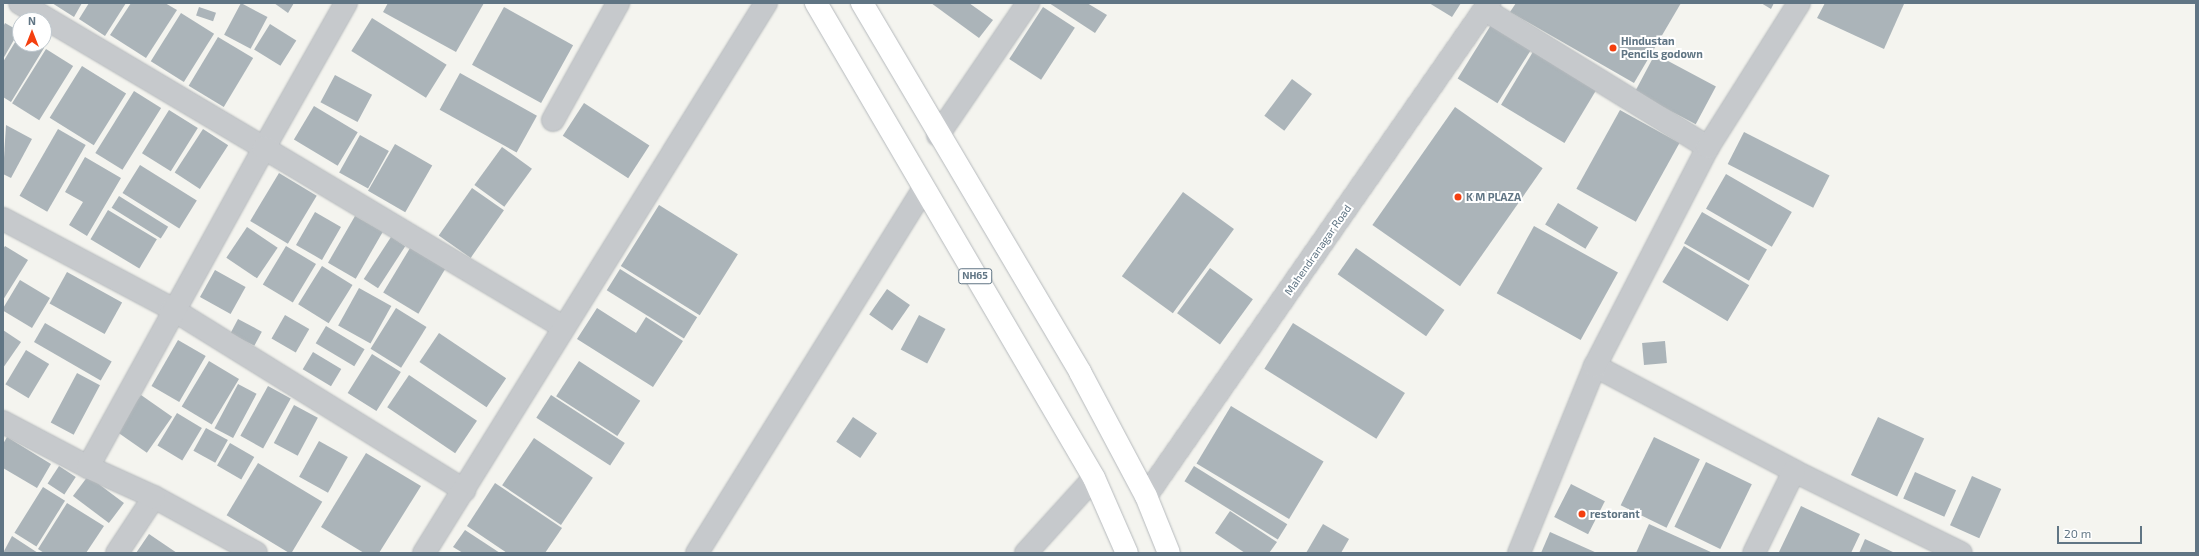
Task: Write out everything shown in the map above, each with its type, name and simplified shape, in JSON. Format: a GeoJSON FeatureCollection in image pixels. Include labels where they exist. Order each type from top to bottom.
{"type":"FeatureCollection","features":[{"type":"Feature","properties":{"kind":"highway","name":"NH65"},"geometry":{"type":"LineString","coordinates":[[816,3],[1094,478],[1127,553]]}},
{"type":"Feature","properties":{"kind":"highway"},"geometry":{"type":"LineString","coordinates":[[862,3],[938,135],[1080,372],[1146,496],[1169,553]]}},
{"type":"Feature","properties":{"kind":"street"},"geometry":{"type":"LineString","coordinates":[[20,3],[563,327]]}},
{"type":"Feature","properties":{"kind":"street"},"geometry":{"type":"LineString","coordinates":[[88,467],[172,309],[346,3]]}},
{"type":"Feature","properties":{"kind":"street"},"geometry":{"type":"LineString","coordinates":[[553,120],[618,3]]}},
{"type":"Feature","properties":{"kind":"street"},"geometry":{"type":"LineString","coordinates":[[424,553],[563,327],[766,3]]}},
{"type":"Feature","properties":{"kind":"street"},"geometry":{"type":"LineString","coordinates":[[938,135],[1028,3]]}},
{"type":"Feature","properties":{"kind":"street"},"geometry":{"type":"LineString","coordinates":[[1519,553],[1595,366],[1708,147],[1799,3]]}},
{"type":"Feature","properties":{"kind":"street"},"geometry":{"type":"LineString","coordinates":[[1487,6],[1708,147]]}},
{"type":"Feature","properties":{"kind":"street","name":"Mahendranagar Road"},"geometry":{"type":"LineString","coordinates":[[1146,496],[1487,6]]}},
{"type":"Feature","properties":{"kind":"street"},"geometry":{"type":"LineString","coordinates":[[696,553],[924,189]]}},
{"type":"Feature","properties":{"kind":"street"},"geometry":{"type":"LineString","coordinates":[[3,219],[172,309],[464,490]]}},
{"type":"Feature","properties":{"kind":"street"},"geometry":{"type":"LineString","coordinates":[[1595,366],[1794,471],[1961,553]]}},
{"type":"Feature","properties":{"kind":"street"},"geometry":{"type":"LineString","coordinates":[[3,422],[88,467],[154,497],[256,553]]}},
{"type":"Feature","properties":{"kind":"street"},"geometry":{"type":"LineString","coordinates":[[1754,553],[1794,471]]}},
{"type":"Feature","properties":{"kind":"street"},"geometry":{"type":"LineString","coordinates":[[1026,553],[1094,478]]}},
{"type":"Feature","properties":{"kind":"street"},"geometry":{"type":"LineString","coordinates":[[117,553],[154,497]]}},
{"type":"Feature","properties":{"kind":"building"},"geometry":{"type":"Polygon","coordinates":[[[52,3],[82,3],[74,17],[52,3]]]}},
{"type":"Feature","properties":{"kind":"building"},"geometry":{"type":"Polygon","coordinates":[[[89,3],[126,3],[105,36],[79,19],[89,3]]]}},
{"type":"Feature","properties":{"kind":"building"},"geometry":{"type":"Polygon","coordinates":[[[131,3],[165,3],[177,10],[146,58],[110,35],[131,3]]]}},
{"type":"Feature","properties":{"kind":"building"},"geometry":{"type":"Polygon","coordinates":[[[241,3],[267,17],[251,49],[224,35],[241,3]]]}},
{"type":"Feature","properties":{"kind":"building"},"geometry":{"type":"Polygon","coordinates":[[[274,3],[294,3],[288,13],[274,3]]]}},
{"type":"Feature","properties":{"kind":"building"},"geometry":{"type":"Polygon","coordinates":[[[388,3],[484,3],[456,52],[383,12],[388,3]]]}},
{"type":"Feature","properties":{"kind":"building"},"geometry":{"type":"Polygon","coordinates":[[[931,3],[969,3],[993,20],[979,38],[931,3]]]}},
{"type":"Feature","properties":{"kind":"building"},"geometry":{"type":"Polygon","coordinates":[[[1049,3],[1087,3],[1107,15],[1095,33],[1049,3]]]}},
{"type":"Feature","properties":{"kind":"building"},"geometry":{"type":"Polygon","coordinates":[[[1429,3],[1461,3],[1452,17],[1429,3]]]}},
{"type":"Feature","properties":{"kind":"building","name":"Hindustan Pencils godown"},"geometry":{"type":"Polygon","coordinates":[[[1516,3],[1681,3],[1634,83],[1510,12],[1516,3]]]}},
{"type":"Feature","properties":{"kind":"building"},"geometry":{"type":"Polygon","coordinates":[[[1761,3],[1774,3],[1771,9],[1761,3]]]}},
{"type":"Feature","properties":{"kind":"building"},"geometry":{"type":"Polygon","coordinates":[[[1825,3],[1904,4],[1884,49],[1817,18],[1825,3]]]}},
{"type":"Feature","properties":{"kind":"building"},"geometry":{"type":"Polygon","coordinates":[[[199,7],[216,13],[213,21],[196,16],[199,7]]]}},
{"type":"Feature","properties":{"kind":"building"},"geometry":{"type":"Polygon","coordinates":[[[504,7],[573,45],[541,103],[472,65],[504,7]]]}},
{"type":"Feature","properties":{"kind":"building"},"geometry":{"type":"Polygon","coordinates":[[[1043,7],[1075,28],[1041,80],[1009,59],[1043,7]]]}},
{"type":"Feature","properties":{"kind":"building"},"geometry":{"type":"Polygon","coordinates":[[[181,13],[214,34],[184,82],[151,61],[181,13]]]}},
{"type":"Feature","properties":{"kind":"building"},"geometry":{"type":"Polygon","coordinates":[[[372,18],[447,65],[426,98],[351,51],[372,18]]]}},
{"type":"Feature","properties":{"kind":"building"},"geometry":{"type":"Polygon","coordinates":[[[5,23],[12,27],[12,43],[3,59],[3,27],[5,23]]]}},
{"type":"Feature","properties":{"kind":"building"},"geometry":{"type":"Polygon","coordinates":[[[270,24],[296,40],[280,66],[254,49],[270,24]]]}},
{"type":"Feature","properties":{"kind":"building"},"geometry":{"type":"Polygon","coordinates":[[[1491,25],[1531,50],[1497,103],[1458,78],[1491,25]]]}},
{"type":"Feature","properties":{"kind":"building"},"geometry":{"type":"Polygon","coordinates":[[[218,37],[253,58],[224,107],[189,86],[218,37]]]}},
{"type":"Feature","properties":{"kind":"building"},"geometry":{"type":"Polygon","coordinates":[[[12,47],[12,52],[42,52],[11,102],[3,97],[3,62],[12,47]]]}},
{"type":"Feature","properties":{"kind":"building"},"geometry":{"type":"Polygon","coordinates":[[[1534,50],[1597,88],[1564,143],[1501,105],[1534,50]]]}},
{"type":"Feature","properties":{"kind":"building"},"geometry":{"type":"Polygon","coordinates":[[[44,52],[51,52],[73,66],[39,120],[12,103],[44,52]]]}},
{"type":"Feature","properties":{"kind":"building"},"geometry":{"type":"Polygon","coordinates":[[[1655,54],[1716,86],[1696,124],[1635,92],[1655,54]]]}},
{"type":"Feature","properties":{"kind":"building"},"geometry":{"type":"Polygon","coordinates":[[[82,66],[126,94],[94,145],[50,118],[82,66]]]}},
{"type":"Feature","properties":{"kind":"building"},"geometry":{"type":"Polygon","coordinates":[[[460,73],[537,116],[517,152],[440,110],[460,73]]]}},
{"type":"Feature","properties":{"kind":"building"},"geometry":{"type":"Polygon","coordinates":[[[335,75],[372,95],[358,122],[320,102],[335,75]]]}},
{"type":"Feature","properties":{"kind":"building"},"geometry":{"type":"Polygon","coordinates":[[[1292,79],[1312,94],[1284,131],[1264,116],[1292,79]]]}},
{"type":"Feature","properties":{"kind":"building"},"geometry":{"type":"Polygon","coordinates":[[[134,91],[161,108],[122,170],[95,153],[134,91]]]}},
{"type":"Feature","properties":{"kind":"building"},"geometry":{"type":"Polygon","coordinates":[[[584,103],[649,145],[628,178],[563,136],[584,103]]]}},
{"type":"Feature","properties":{"kind":"building"},"geometry":{"type":"Polygon","coordinates":[[[314,106],[358,132],[338,166],[294,139],[314,106]]]}},
{"type":"Feature","properties":{"kind":"building","name":"K M PLAZA"},"geometry":{"type":"Polygon","coordinates":[[[1455,107],[1543,168],[1460,286],[1372,225],[1455,107]]]}},
{"type":"Feature","properties":{"kind":"building"},"geometry":{"type":"Polygon","coordinates":[[[169,110],[198,128],[171,171],[142,153],[169,110]]]}},
{"type":"Feature","properties":{"kind":"building"},"geometry":{"type":"Polygon","coordinates":[[[1620,110],[1679,143],[1636,222],[1576,189],[1620,110]]]}},
{"type":"Feature","properties":{"kind":"building"},"geometry":{"type":"Polygon","coordinates":[[[6,125],[32,139],[11,178],[3,174],[6,125]]]}},
{"type":"Feature","properties":{"kind":"building"},"geometry":{"type":"Polygon","coordinates":[[[58,129],[86,145],[47,212],[20,196],[58,129]]]}},
{"type":"Feature","properties":{"kind":"building"},"geometry":{"type":"Polygon","coordinates":[[[203,129],[228,145],[200,189],[175,173],[203,129]]]}},
{"type":"Feature","properties":{"kind":"building"},"geometry":{"type":"Polygon","coordinates":[[[1744,132],[1830,176],[1813,208],[1728,164],[1744,132]]]}},
{"type":"Feature","properties":{"kind":"building"},"geometry":{"type":"Polygon","coordinates":[[[360,135],[389,151],[368,189],[339,173],[360,135]]]}},
{"type":"Feature","properties":{"kind":"building"},"geometry":{"type":"Polygon","coordinates":[[[395,144],[432,166],[405,212],[368,191],[395,144]]]}},
{"type":"Feature","properties":{"kind":"building"},"geometry":{"type":"Polygon","coordinates":[[[502,147],[532,169],[504,207],[474,185],[502,147]]]}},
{"type":"Feature","properties":{"kind":"building"},"geometry":{"type":"Polygon","coordinates":[[[85,157],[121,178],[87,236],[69,225],[83,202],[65,192],[85,157]]]}},
{"type":"Feature","properties":{"kind":"building"},"geometry":{"type":"Polygon","coordinates":[[[140,165],[197,201],[179,228],[123,193],[140,165]]]}},
{"type":"Feature","properties":{"kind":"building"},"geometry":{"type":"Polygon","coordinates":[[[279,173],[317,196],[288,244],[250,221],[279,173]]]}},
{"type":"Feature","properties":{"kind":"building"},"geometry":{"type":"Polygon","coordinates":[[[1726,174],[1792,212],[1772,247],[1706,209],[1726,174]]]}},
{"type":"Feature","properties":{"kind":"building"},"geometry":{"type":"Polygon","coordinates":[[[472,188],[504,210],[471,258],[439,236],[472,188]]]}},
{"type":"Feature","properties":{"kind":"building"},"geometry":{"type":"Polygon","coordinates":[[[1183,192],[1234,229],[1173,313],[1122,276],[1183,192]]]}},
{"type":"Feature","properties":{"kind":"building"},"geometry":{"type":"Polygon","coordinates":[[[119,196],[168,227],[161,239],[112,208],[119,196]]]}},
{"type":"Feature","properties":{"kind":"building"},"geometry":{"type":"Polygon","coordinates":[[[1558,203],[1598,227],[1585,249],[1545,224],[1558,203]]]}},
{"type":"Feature","properties":{"kind":"building"},"geometry":{"type":"Polygon","coordinates":[[[659,205],[738,254],[700,315],[621,266],[659,205]]]}},
{"type":"Feature","properties":{"kind":"building"},"geometry":{"type":"Polygon","coordinates":[[[108,210],[157,239],[139,269],[90,239],[108,210]]]}},
{"type":"Feature","properties":{"kind":"building"},"geometry":{"type":"Polygon","coordinates":[[[315,212],[341,227],[322,260],[296,245],[315,212]]]}},
{"type":"Feature","properties":{"kind":"building"},"geometry":{"type":"Polygon","coordinates":[[[1702,212],[1767,250],[1749,281],[1684,243],[1702,212]]]}},
{"type":"Feature","properties":{"kind":"building"},"geometry":{"type":"Polygon","coordinates":[[[355,216],[383,232],[356,279],[328,263],[355,216]]]}},
{"type":"Feature","properties":{"kind":"building"},"geometry":{"type":"Polygon","coordinates":[[[1534,226],[1618,273],[1581,340],[1497,293],[1534,226]]]}},
{"type":"Feature","properties":{"kind":"building"},"geometry":{"type":"Polygon","coordinates":[[[247,227],[278,248],[257,278],[226,258],[247,227]]]}},
{"type":"Feature","properties":{"kind":"building"},"geometry":{"type":"Polygon","coordinates":[[[391,237],[405,246],[378,288],[364,279],[391,237]]]}},
{"type":"Feature","properties":{"kind":"building"},"geometry":{"type":"Polygon","coordinates":[[[5,246],[28,260],[3,300],[3,249],[5,246]]]}},
{"type":"Feature","properties":{"kind":"building"},"geometry":{"type":"Polygon","coordinates":[[[286,246],[316,264],[293,303],[263,285],[286,246]]]}},
{"type":"Feature","properties":{"kind":"building"},"geometry":{"type":"Polygon","coordinates":[[[1684,246],[1749,285],[1728,321],[1662,282],[1684,246]]]}},
{"type":"Feature","properties":{"kind":"building"},"geometry":{"type":"Polygon","coordinates":[[[410,248],[445,269],[418,314],[383,293],[410,248]]]}},
{"type":"Feature","properties":{"kind":"building"},"geometry":{"type":"Polygon","coordinates":[[[1356,248],[1444,310],[1426,336],[1338,274],[1356,248]]]}},
{"type":"Feature","properties":{"kind":"building"},"geometry":{"type":"Polygon","coordinates":[[[322,266],[353,285],[329,323],[298,304],[322,266]]]}},
{"type":"Feature","properties":{"kind":"building"},"geometry":{"type":"Polygon","coordinates":[[[1210,268],[1253,299],[1220,344],[1177,313],[1210,268]]]}},
{"type":"Feature","properties":{"kind":"building"},"geometry":{"type":"Polygon","coordinates":[[[620,269],[697,317],[684,338],[607,290],[620,269]]]}},
{"type":"Feature","properties":{"kind":"building"},"geometry":{"type":"Polygon","coordinates":[[[215,270],[246,287],[231,314],[200,297],[215,270]]]}},
{"type":"Feature","properties":{"kind":"building"},"geometry":{"type":"Polygon","coordinates":[[[67,272],[122,303],[105,334],[50,303],[67,272]]]}},
{"type":"Feature","properties":{"kind":"building"},"geometry":{"type":"Polygon","coordinates":[[[20,280],[50,298],[32,328],[3,311],[20,280]]]}},
{"type":"Feature","properties":{"kind":"building"},"geometry":{"type":"Polygon","coordinates":[[[359,288],[391,306],[371,344],[338,326],[359,288]]]}},
{"type":"Feature","properties":{"kind":"building"},"geometry":{"type":"Polygon","coordinates":[[[887,289],[910,305],[892,330],[869,314],[887,289]]]}},
{"type":"Feature","properties":{"kind":"building"},"geometry":{"type":"Polygon","coordinates":[[[396,308],[427,327],[401,368],[371,349],[396,308]]]}},
{"type":"Feature","properties":{"kind":"building"},"geometry":{"type":"Polygon","coordinates":[[[597,308],[636,333],[646,317],[683,341],[653,387],[577,339],[597,308]]]}},
{"type":"Feature","properties":{"kind":"building"},"geometry":{"type":"Polygon","coordinates":[[[285,315],[309,329],[296,352],[272,338],[285,315]]]}},
{"type":"Feature","properties":{"kind":"building"},"geometry":{"type":"Polygon","coordinates":[[[919,315],[945,329],[927,364],[901,349],[919,315]]]}},
{"type":"Feature","properties":{"kind":"building"},"geometry":{"type":"Polygon","coordinates":[[[238,319],[262,332],[254,346],[230,333],[238,319]]]}},
{"type":"Feature","properties":{"kind":"building"},"geometry":{"type":"Polygon","coordinates":[[[45,323],[112,362],[101,381],[34,342],[45,323]]]}},
{"type":"Feature","properties":{"kind":"building"},"geometry":{"type":"Polygon","coordinates":[[[1293,323],[1405,393],[1376,439],[1264,369],[1293,323]]]}},
{"type":"Feature","properties":{"kind":"building"},"geometry":{"type":"Polygon","coordinates":[[[326,326],[365,349],[354,366],[316,343],[326,326]]]}},
{"type":"Feature","properties":{"kind":"building"},"geometry":{"type":"Polygon","coordinates":[[[3,330],[21,342],[3,368],[3,330]]]}},
{"type":"Feature","properties":{"kind":"building"},"geometry":{"type":"Polygon","coordinates":[[[439,333],[506,378],[487,407],[419,362],[439,333]]]}},
{"type":"Feature","properties":{"kind":"building"},"geometry":{"type":"Polygon","coordinates":[[[178,340],[206,356],[179,402],[152,386],[178,340]]]}},
{"type":"Feature","properties":{"kind":"building"},"geometry":{"type":"Polygon","coordinates":[[[1665,341],[1667,363],[1644,365],[1642,343],[1665,341]]]}},
{"type":"Feature","properties":{"kind":"building"},"geometry":{"type":"Polygon","coordinates":[[[26,350],[49,364],[29,398],[5,384],[26,350]]]}},
{"type":"Feature","properties":{"kind":"building"},"geometry":{"type":"Polygon","coordinates":[[[313,352],[341,369],[331,386],[303,369],[313,352]]]}},
{"type":"Feature","properties":{"kind":"building"},"geometry":{"type":"Polygon","coordinates":[[[372,354],[401,372],[376,411],[348,393],[372,354]]]}},
{"type":"Feature","properties":{"kind":"building"},"geometry":{"type":"Polygon","coordinates":[[[209,361],[239,379],[212,424],[182,406],[209,361]]]}},
{"type":"Feature","properties":{"kind":"building"},"geometry":{"type":"Polygon","coordinates":[[[579,361],[640,401],[617,436],[556,396],[579,361]]]}},
{"type":"Feature","properties":{"kind":"building"},"geometry":{"type":"Polygon","coordinates":[[[77,373],[100,385],[74,435],[51,422],[77,373]]]}},
{"type":"Feature","properties":{"kind":"building"},"geometry":{"type":"Polygon","coordinates":[[[409,375],[477,421],[455,453],[387,407],[409,375]]]}},
{"type":"Feature","properties":{"kind":"building"},"geometry":{"type":"Polygon","coordinates":[[[238,384],[257,394],[233,438],[215,428],[238,384]]]}},
{"type":"Feature","properties":{"kind":"building"},"geometry":{"type":"Polygon","coordinates":[[[268,386],[291,399],[263,448],[240,436],[268,386]]]}},
{"type":"Feature","properties":{"kind":"building"},"geometry":{"type":"Polygon","coordinates":[[[141,395],[172,417],[147,453],[116,431],[141,395]]]}},
{"type":"Feature","properties":{"kind":"building"},"geometry":{"type":"Polygon","coordinates":[[[551,395],[625,443],[610,466],[536,418],[551,395]]]}},
{"type":"Feature","properties":{"kind":"building"},"geometry":{"type":"Polygon","coordinates":[[[294,405],[318,418],[298,456],[274,443],[294,405]]]}},
{"type":"Feature","properties":{"kind":"building"},"geometry":{"type":"Polygon","coordinates":[[[1231,406],[1324,462],[1289,519],[1196,463],[1231,406]]]}},
{"type":"Feature","properties":{"kind":"building"},"geometry":{"type":"Polygon","coordinates":[[[177,413],[202,428],[182,461],[157,446],[177,413]]]}},
{"type":"Feature","properties":{"kind":"building"},"geometry":{"type":"Polygon","coordinates":[[[853,417],[877,433],[860,458],[836,442],[853,417]]]}},
{"type":"Feature","properties":{"kind":"building"},"geometry":{"type":"Polygon","coordinates":[[[1878,417],[1924,439],[1897,497],[1851,475],[1878,417]]]}},
{"type":"Feature","properties":{"kind":"building"},"geometry":{"type":"Polygon","coordinates":[[[206,428],[228,440],[215,463],[193,451],[206,428]]]}},
{"type":"Feature","properties":{"kind":"building"},"geometry":{"type":"Polygon","coordinates":[[[7,437],[51,464],[37,488],[3,468],[3,444],[7,437]]]}},
{"type":"Feature","properties":{"kind":"building"},"geometry":{"type":"Polygon","coordinates":[[[1654,437],[1700,459],[1667,528],[1621,505],[1654,437]]]}},
{"type":"Feature","properties":{"kind":"building"},"geometry":{"type":"Polygon","coordinates":[[[534,438],[593,478],[561,525],[502,485],[534,438]]]}},
{"type":"Feature","properties":{"kind":"building"},"geometry":{"type":"Polygon","coordinates":[[[319,441],[348,457],[328,493],[299,477],[319,441]]]}},
{"type":"Feature","properties":{"kind":"building"},"geometry":{"type":"Polygon","coordinates":[[[230,443],[254,457],[241,480],[217,466],[230,443]]]}},
{"type":"Feature","properties":{"kind":"building"},"geometry":{"type":"Polygon","coordinates":[[[366,453],[421,486],[379,553],[364,553],[321,527],[366,453]]]}},
{"type":"Feature","properties":{"kind":"building"},"geometry":{"type":"Polygon","coordinates":[[[1706,462],[1752,484],[1720,549],[1674,527],[1706,462]]]}},
{"type":"Feature","properties":{"kind":"building"},"geometry":{"type":"Polygon","coordinates":[[[258,463],[322,502],[291,553],[227,515],[258,463]]]}},
{"type":"Feature","properties":{"kind":"building"},"geometry":{"type":"Polygon","coordinates":[[[59,466],[76,477],[64,495],[48,484],[59,466]]]}},
{"type":"Feature","properties":{"kind":"building"},"geometry":{"type":"Polygon","coordinates":[[[1194,466],[1287,524],[1278,540],[1184,481],[1194,466]]]}},
{"type":"Feature","properties":{"kind":"building"},"geometry":{"type":"Polygon","coordinates":[[[1915,472],[1956,490],[1944,517],[1903,498],[1915,472]]]}},
{"type":"Feature","properties":{"kind":"building"},"geometry":{"type":"Polygon","coordinates":[[[88,476],[124,503],[109,523],[73,496],[88,476]]]}},
{"type":"Feature","properties":{"kind":"building"},"geometry":{"type":"Polygon","coordinates":[[[1972,476],[2001,489],[1979,538],[1950,525],[1972,476]]]}},
{"type":"Feature","properties":{"kind":"building"},"geometry":{"type":"Polygon","coordinates":[[[495,483],[562,528],[545,553],[507,553],[467,526],[495,483]]]}},
{"type":"Feature","properties":{"kind":"building"},"geometry":{"type":"Polygon","coordinates":[[[1571,484],[1605,501],[1588,534],[1554,517],[1571,484]]]}},
{"type":"Feature","properties":{"kind":"building"},"geometry":{"type":"Polygon","coordinates":[[[43,487],[65,501],[36,547],[14,533],[43,487]]]}},
{"type":"Feature","properties":{"kind":"building"},"geometry":{"type":"Polygon","coordinates":[[[67,503],[104,526],[86,553],[44,553],[38,549],[67,503]]]}},
{"type":"Feature","properties":{"kind":"building"},"geometry":{"type":"Polygon","coordinates":[[[1801,506],[1860,534],[1851,553],[1779,552],[1801,506]]]}},
{"type":"Feature","properties":{"kind":"building"},"geometry":{"type":"Polygon","coordinates":[[[1230,511],[1277,542],[1269,553],[1245,553],[1215,533],[1230,511]]]}},
{"type":"Feature","properties":{"kind":"building"},"geometry":{"type":"Polygon","coordinates":[[[1323,524],[1349,539],[1341,553],[1306,553],[1323,524]]]}},
{"type":"Feature","properties":{"kind":"building"},"geometry":{"type":"Polygon","coordinates":[[[1649,524],[1713,553],[1636,553],[1649,524]]]}},
{"type":"Feature","properties":{"kind":"building"},"geometry":{"type":"Polygon","coordinates":[[[465,530],[500,553],[463,553],[453,547],[465,530]]]}},
{"type":"Feature","properties":{"kind":"building"},"geometry":{"type":"Polygon","coordinates":[[[1550,532],[1597,553],[1541,553],[1550,532]]]}},
{"type":"Feature","properties":{"kind":"building"},"geometry":{"type":"Polygon","coordinates":[[[149,534],[177,553],[136,553],[149,534]]]}},
{"type":"Feature","properties":{"kind":"building"},"geometry":{"type":"Polygon","coordinates":[[[12,536],[38,553],[3,553],[12,536]]]}},
{"type":"Feature","properties":{"kind":"building"},"geometry":{"type":"Polygon","coordinates":[[[1865,539],[1895,553],[1859,553],[1865,539]]]}},
{"type":"Feature","properties":{"kind":"place","name":"Hindustan Pencils godown"},"geometry":{"type":"Point","coordinates":[1613,48]}},
{"type":"Feature","properties":{"kind":"place","name":"K M PLAZA"},"geometry":{"type":"Point","coordinates":[1458,197]}},
{"type":"Feature","properties":{"kind":"place","name":"restorant"},"geometry":{"type":"Point","coordinates":[1582,514]}}]}
